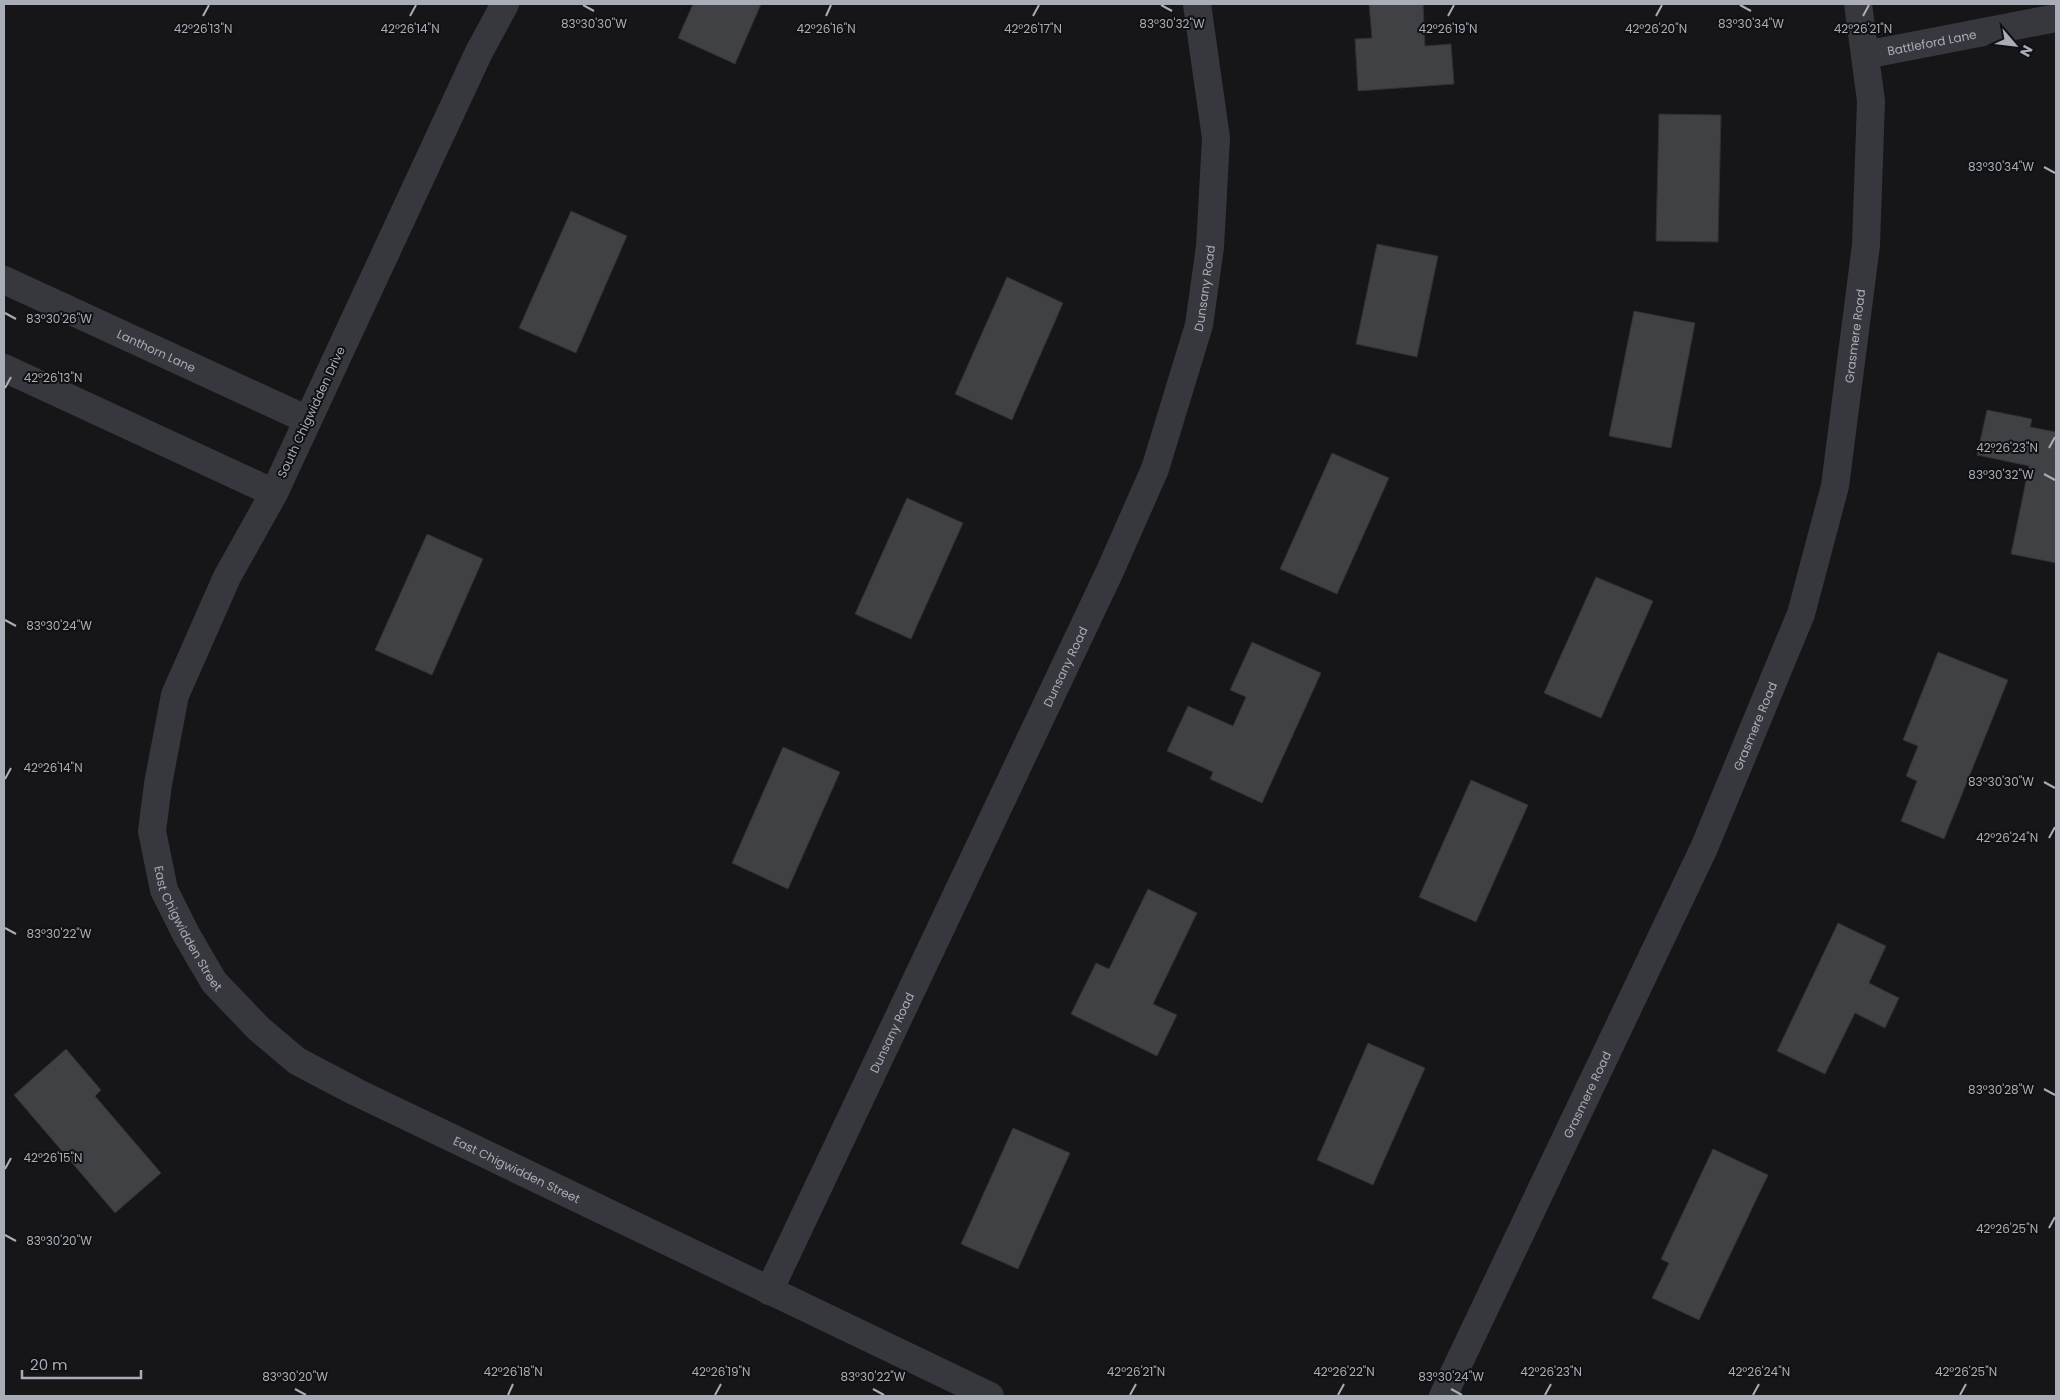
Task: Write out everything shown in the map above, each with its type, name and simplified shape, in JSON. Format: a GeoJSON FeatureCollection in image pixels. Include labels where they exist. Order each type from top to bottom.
{"type":"FeatureCollection","features":[{"type":"Feature","properties":{"kind":"street","name":"South Chigwidden Drive"},"geometry":{"type":"LineString","coordinates":[[152,831],[158,784],[175,695],[227,577],[274,493],[479,52],[505,4]]}},
{"type":"Feature","properties":{"kind":"street","name":"Dunsany Road"},"geometry":{"type":"LineString","coordinates":[[769,1291],[1110,571],[1155,469],[1199,325],[1210,247],[1216,138],[1197,4]]}},
{"type":"Feature","properties":{"kind":"street","name":"Grasmere Road"},"geometry":{"type":"LineString","coordinates":[[1443,1396],[1704,848],[1801,614],[1835,486],[1866,245],[1871,101],[1858,4]]}},
{"type":"Feature","properties":{"kind":"street","name":"Battleford Lane"},"geometry":{"type":"LineString","coordinates":[[1865,55],[2056,18]]}},
{"type":"Feature","properties":{"kind":"street","name":"Lanthorn Lane"},"geometry":{"type":"LineString","coordinates":[[4,280],[308,420]]}},
{"type":"Feature","properties":{"kind":"street"},"geometry":{"type":"LineString","coordinates":[[4,368],[274,493]]}},
{"type":"Feature","properties":{"kind":"street","name":"East Chigwidden Street"},"geometry":{"type":"LineString","coordinates":[[152,831],[164,890],[186,934],[214,982],[259,1029],[297,1061],[356,1092],[990,1396]]}},
{"type":"Feature","properties":{"kind":"building"},"geometry":{"type":"Polygon","coordinates":[[[693,4],[761,4],[735,64],[678,38],[693,4]]]}},
{"type":"Feature","properties":{"kind":"building"},"geometry":{"type":"Polygon","coordinates":[[[1369,4],[1423,4],[1425,46],[1451,44],[1454,84],[1358,91],[1355,39],[1372,38],[1369,4]]]}},
{"type":"Feature","properties":{"kind":"building"},"geometry":{"type":"Polygon","coordinates":[[[1659,114],[1721,115],[1718,242],[1656,241],[1659,114]]]}},
{"type":"Feature","properties":{"kind":"building"},"geometry":{"type":"Polygon","coordinates":[[[571,211],[627,236],[576,353],[519,328],[571,211]]]}},
{"type":"Feature","properties":{"kind":"building"},"geometry":{"type":"Polygon","coordinates":[[[1377,244],[1438,256],[1417,357],[1356,344],[1377,244]]]}},
{"type":"Feature","properties":{"kind":"building"},"geometry":{"type":"Polygon","coordinates":[[[1007,277],[1063,303],[1012,420],[955,394],[1007,277]]]}},
{"type":"Feature","properties":{"kind":"building"},"geometry":{"type":"Polygon","coordinates":[[[1634,311],[1695,323],[1671,448],[1609,436],[1634,311]]]}},
{"type":"Feature","properties":{"kind":"building"},"geometry":{"type":"Polygon","coordinates":[[[1987,410],[2032,419],[2030,427],[2056,432],[2056,563],[2011,554],[2029,466],[1977,455],[1987,410]]]}},
{"type":"Feature","properties":{"kind":"building"},"geometry":{"type":"Polygon","coordinates":[[[1332,453],[1389,478],[1337,594],[1280,569],[1332,453]]]}},
{"type":"Feature","properties":{"kind":"building"},"geometry":{"type":"Polygon","coordinates":[[[907,498],[963,523],[911,639],[855,614],[907,498]]]}},
{"type":"Feature","properties":{"kind":"building"},"geometry":{"type":"Polygon","coordinates":[[[427,534],[483,559],[432,675],[375,650],[427,534]]]}},
{"type":"Feature","properties":{"kind":"building"},"geometry":{"type":"Polygon","coordinates":[[[1596,577],[1653,601],[1601,718],[1544,693],[1596,577]]]}},
{"type":"Feature","properties":{"kind":"building"},"geometry":{"type":"Polygon","coordinates":[[[1252,642],[1321,673],[1262,803],[1210,779],[1213,772],[1167,751],[1188,706],[1233,726],[1246,697],[1230,690],[1252,642]]]}},
{"type":"Feature","properties":{"kind":"building"},"geometry":{"type":"Polygon","coordinates":[[[1938,652],[2008,680],[1944,839],[1901,821],[1917,781],[1906,776],[1918,746],[1903,740],[1938,652]]]}},
{"type":"Feature","properties":{"kind":"building"},"geometry":{"type":"Polygon","coordinates":[[[783,747],[840,772],[788,889],[732,863],[783,747]]]}},
{"type":"Feature","properties":{"kind":"building"},"geometry":{"type":"Polygon","coordinates":[[[1471,780],[1528,805],[1476,922],[1419,897],[1471,780]]]}},
{"type":"Feature","properties":{"kind":"building"},"geometry":{"type":"Polygon","coordinates":[[[1148,889],[1197,913],[1153,1004],[1177,1015],[1157,1056],[1071,1014],[1096,963],[1109,969],[1148,889]]]}},
{"type":"Feature","properties":{"kind":"building"},"geometry":{"type":"Polygon","coordinates":[[[1838,923],[1886,946],[1869,983],[1899,998],[1885,1028],[1855,1013],[1825,1074],[1777,1051],[1838,923]]]}},
{"type":"Feature","properties":{"kind":"building"},"geometry":{"type":"Polygon","coordinates":[[[1368,1043],[1425,1068],[1373,1185],[1317,1160],[1368,1043]]]}},
{"type":"Feature","properties":{"kind":"building"},"geometry":{"type":"Polygon","coordinates":[[[66,1049],[101,1090],[95,1096],[161,1173],[115,1213],[14,1095],[66,1049]]]}},
{"type":"Feature","properties":{"kind":"building"},"geometry":{"type":"Polygon","coordinates":[[[1013,1128],[1070,1153],[1018,1269],[961,1244],[1013,1128]]]}},
{"type":"Feature","properties":{"kind":"building"},"geometry":{"type":"Polygon","coordinates":[[[1713,1149],[1768,1175],[1699,1320],[1652,1298],[1669,1263],[1661,1259],[1713,1149]]]}}]}
